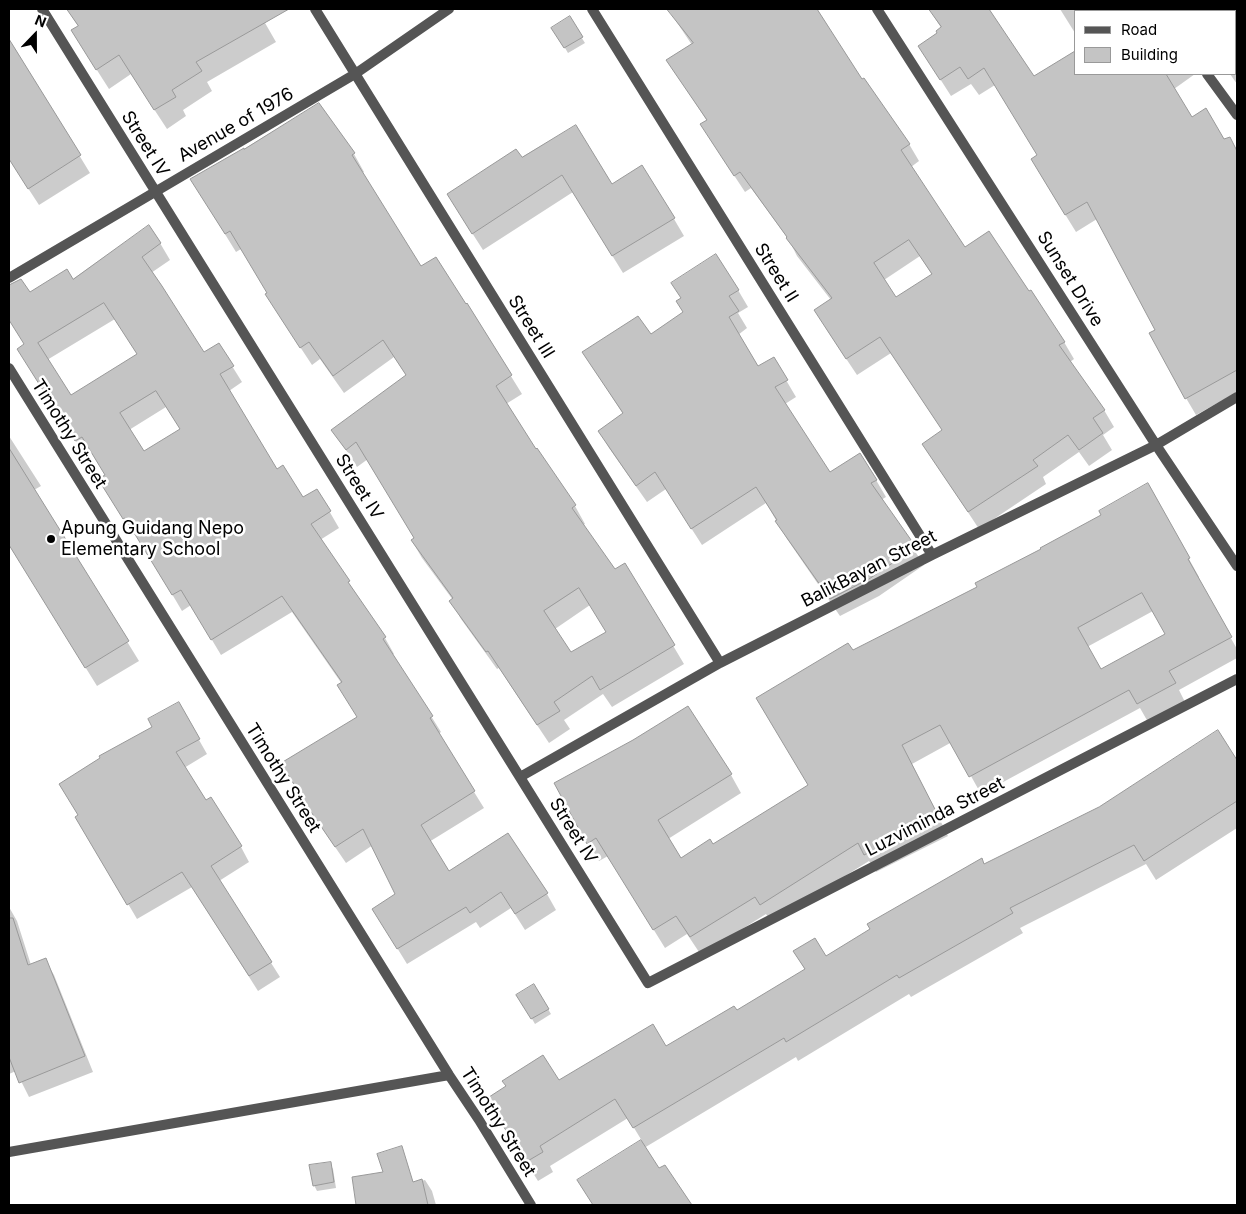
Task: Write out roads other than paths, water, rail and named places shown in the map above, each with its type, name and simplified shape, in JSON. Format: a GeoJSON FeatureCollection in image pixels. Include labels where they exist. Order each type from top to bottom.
{"type":"FeatureCollection","features":[{"type":"Feature","properties":{"kind":"street","name":"Street IV"},"geometry":{"type":"LineString","coordinates":[[42,9],[648,983]]}},
{"type":"Feature","properties":{"kind":"street","name":"Street III"},"geometry":{"type":"LineString","coordinates":[[315,9],[720,663]]}},
{"type":"Feature","properties":{"kind":"street","name":"Avenue of 1976"},"geometry":{"type":"LineString","coordinates":[[9,278],[355,74],[449,9]]}},
{"type":"Feature","properties":{"kind":"street","name":"Street II"},"geometry":{"type":"LineString","coordinates":[[592,9],[932,555]]}},
{"type":"Feature","properties":{"kind":"street","name":"Sunset Drive"},"geometry":{"type":"LineString","coordinates":[[877,9],[1156,445],[1237,566]]}},
{"type":"Feature","properties":{"kind":"street"},"geometry":{"type":"LineString","coordinates":[[1208,75],[1237,115]]}},
{"type":"Feature","properties":{"kind":"street","name":"Timothy Street"},"geometry":{"type":"LineString","coordinates":[[9,368],[531,1205]]}},
{"type":"Feature","properties":{"kind":"street","name":"BalikBayan Street"},"geometry":{"type":"LineString","coordinates":[[520,777],[720,663],[932,555],[1156,445],[1237,397]]}},
{"type":"Feature","properties":{"kind":"street","name":"Luzviminda Street"},"geometry":{"type":"LineString","coordinates":[[648,983],[1237,679]]}},
{"type":"Feature","properties":{"kind":"street"},"geometry":{"type":"LineString","coordinates":[[9,1152],[449,1075]]}},
{"type":"Feature","properties":{"kind":"place","name":"Apung Guidang Nepo Elementary School"},"geometry":{"type":"Point","coordinates":[51,539]}}]}
